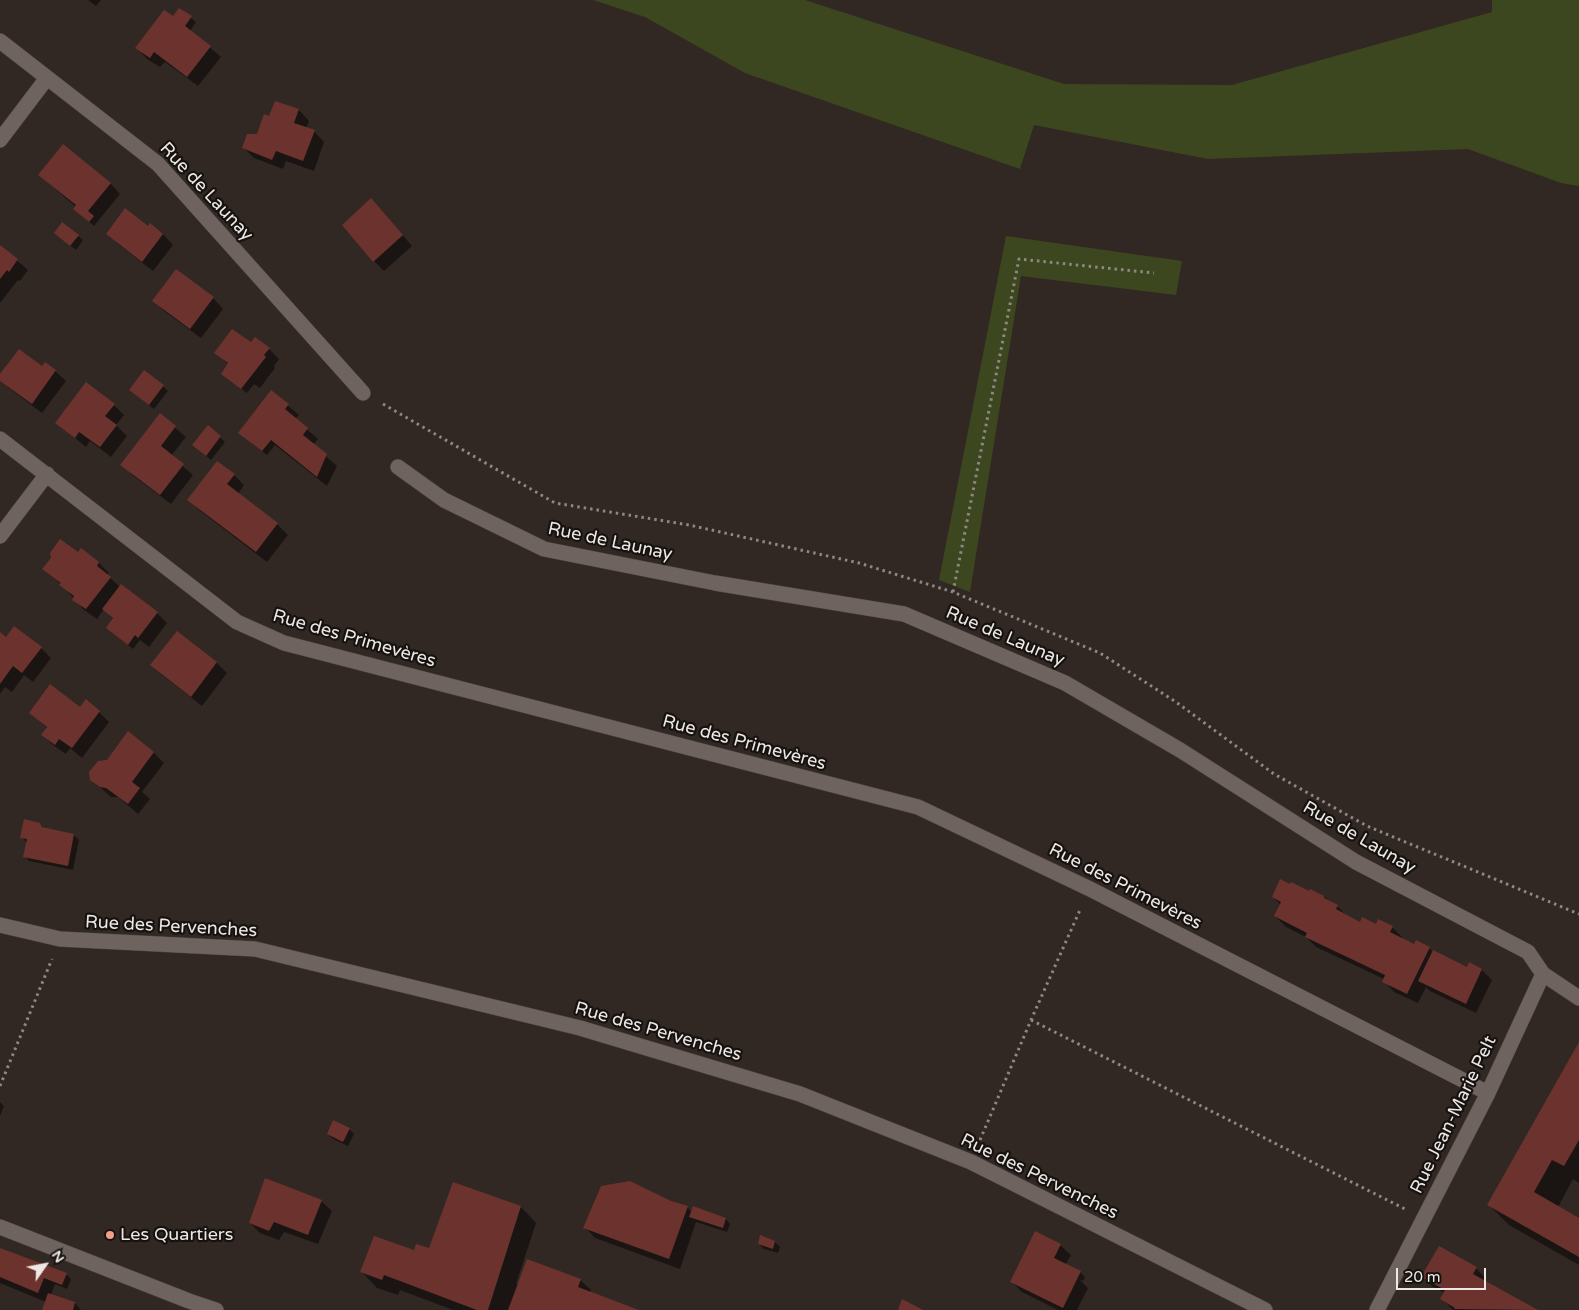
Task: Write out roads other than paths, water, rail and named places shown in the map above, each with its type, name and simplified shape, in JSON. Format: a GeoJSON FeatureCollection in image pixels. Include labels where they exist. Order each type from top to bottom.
{"type":"FeatureCollection","features":[{"type":"Feature","properties":{"kind":"street","name":"Rue de Launay"},"geometry":{"type":"LineString","coordinates":[[0,41],[158,164],[363,393]]}},
{"type":"Feature","properties":{"kind":"street"},"geometry":{"type":"LineString","coordinates":[[0,140],[47,78]]}},
{"type":"Feature","properties":{"kind":"street","name":"Rue des Primevères"},"geometry":{"type":"LineString","coordinates":[[0,439],[237,622],[284,643],[918,807],[1090,889],[1488,1093]]}},
{"type":"Feature","properties":{"kind":"street","name":"Rue de Launay"},"geometry":{"type":"LineString","coordinates":[[398,467],[444,500],[544,550],[715,583],[904,614],[1065,683],[1180,750],[1356,862],[1528,952],[1543,974]]}},
{"type":"Feature","properties":{"kind":"street"},"geometry":{"type":"LineString","coordinates":[[0,536],[47,474]]}},
{"type":"Feature","properties":{"kind":"street","name":"Rue des Pervenches"},"geometry":{"type":"LineString","coordinates":[[0,925],[60,939],[255,949],[571,1026],[800,1094],[971,1162],[1265,1310]]}},
{"type":"Feature","properties":{"kind":"street"},"geometry":{"type":"LineString","coordinates":[[1543,974],[1579,998]]}},
{"type":"Feature","properties":{"kind":"street","name":"Rue Jean-Marie Pelt"},"geometry":{"type":"LineString","coordinates":[[1377,1310],[1488,1093],[1543,974]]}},
{"type":"Feature","properties":{"kind":"street"},"geometry":{"type":"LineString","coordinates":[[0,1227],[216,1310]]}},
{"type":"Feature","properties":{"kind":"place","name":"Les Quartiers"},"geometry":{"type":"Point","coordinates":[110,1235]}}]}
